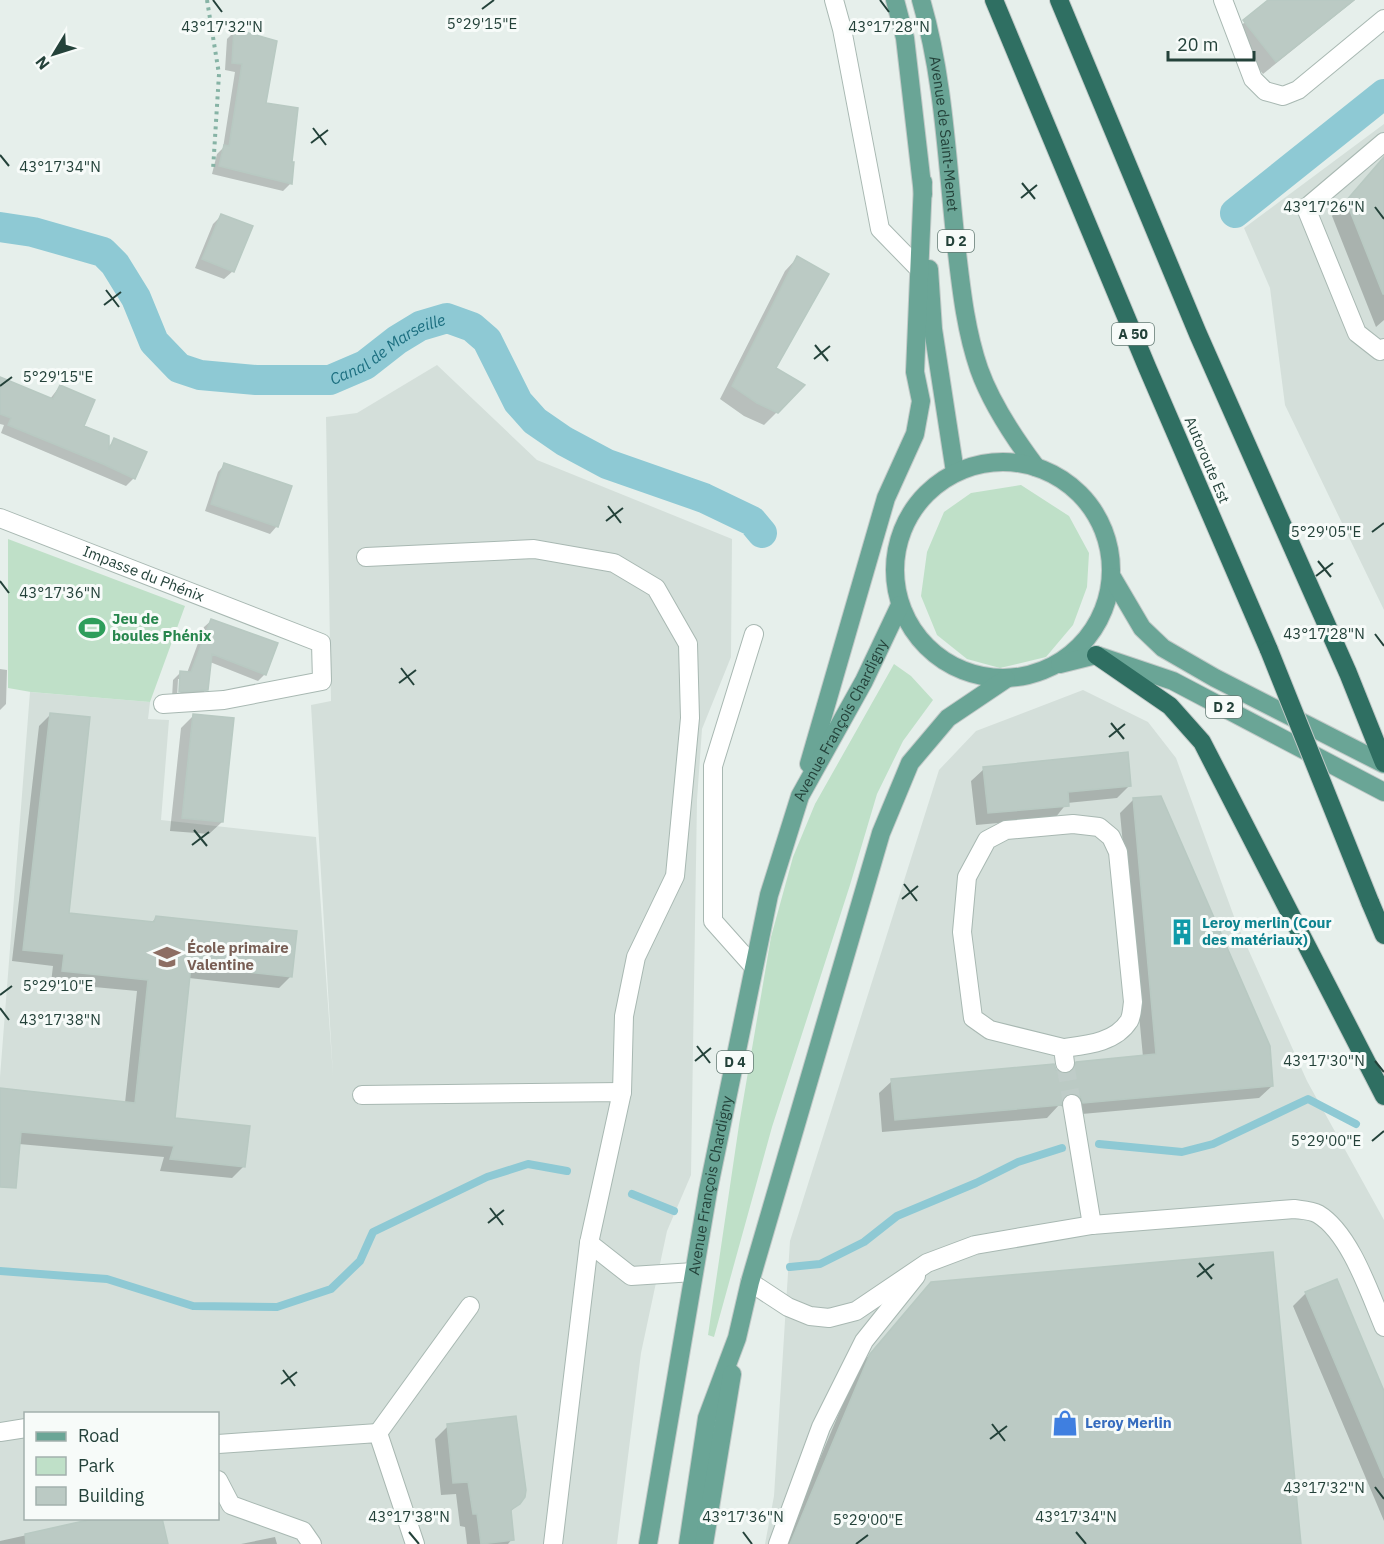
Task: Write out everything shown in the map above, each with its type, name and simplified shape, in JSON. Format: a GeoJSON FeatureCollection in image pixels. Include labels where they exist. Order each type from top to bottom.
{"type":"FeatureCollection","features":[{"type":"Feature","properties":{"kind":"highway","name":"Autoroute Est"},"geometry":{"type":"LineString","coordinates":[[994,0],[1147,367],[1269,650],[1384,935]]}},
{"type":"Feature","properties":{"kind":"highway"},"geometry":{"type":"LineString","coordinates":[[1059,0],[1198,333],[1348,673],[1384,763]]}},
{"type":"Feature","properties":{"kind":"highway"},"geometry":{"type":"LineString","coordinates":[[1096,655],[1170,706],[1202,742],[1384,1096]]}},
{"type":"Feature","properties":{"kind":"main road","name":"Avenue de Saint-Menet"},"geometry":{"type":"LineString","coordinates":[[895,0],[904,38],[922,182],[933,329],[955,472]]}},
{"type":"Feature","properties":{"kind":"main road","name":"Avenue de Saint-Menet"},"geometry":{"type":"LineString","coordinates":[[921,0],[939,85],[964,316],[980,370],[1001,414],[1036,467]]}},
{"type":"Feature","properties":{"kind":"main road"},"geometry":{"type":"LineString","coordinates":[[800,795],[886,498],[915,434],[921,401],[915,372],[922,182]]}},
{"type":"Feature","properties":{"kind":"main road"},"geometry":{"type":"LineString","coordinates":[[1055,666],[1087,639],[1104,612],[1112,577],[1107,540],[1091,506],[1063,480],[1036,467],[1014,462],[981,464],[955,472],[934,486],[914,507],[903,530],[896,558],[895,581],[900,605],[920,639],[948,663],[980,680],[1006,679],[1055,666],[1096,655]]}},
{"type":"Feature","properties":{"kind":"main road","name":"D 2"},"geometry":{"type":"LineString","coordinates":[[1112,577],[1142,628],[1163,648],[1215,678],[1384,763]]}},
{"type":"Feature","properties":{"kind":"main road","name":"Avenue François Chardigny"},"geometry":{"type":"LineString","coordinates":[[648,1544],[708,1191],[769,895],[800,795],[864,681],[900,605]]}},
{"type":"Feature","properties":{"kind":"main road","name":"D 2"},"geometry":{"type":"LineString","coordinates":[[1096,655],[1173,681],[1384,792]]}},
{"type":"Feature","properties":{"kind":"main road"},"geometry":{"type":"LineString","coordinates":[[705,1544],[737,1338],[750,1282],[881,832],[910,763],[948,718],[1006,679]]}},
{"type":"Feature","properties":{"kind":"main road"},"geometry":{"type":"LineString","coordinates":[[688,1544],[707,1418],[737,1338]]}},
{"type":"Feature","properties":{"kind":"street"},"geometry":{"type":"LineString","coordinates":[[834,0],[842,29],[880,229],[919,269]]}},
{"type":"Feature","properties":{"kind":"street"},"geometry":{"type":"LineString","coordinates":[[1223,0],[1253,79],[1265,91],[1283,96],[1298,90],[1384,19]]}},
{"type":"Feature","properties":{"kind":"street"},"geometry":{"type":"LineString","coordinates":[[1384,142],[1306,208],[1357,333],[1380,351],[1384,348]]}},
{"type":"Feature","properties":{"kind":"street","name":"Impasse du Phénix"},"geometry":{"type":"LineString","coordinates":[[0,518],[321,643],[322,681],[224,700],[163,704]]}},
{"type":"Feature","properties":{"kind":"street"},"geometry":{"type":"LineString","coordinates":[[366,557],[534,549],[614,563],[656,588],[688,644],[690,718],[675,876],[636,957],[624,1016],[622,1092],[589,1243],[553,1544]]}},
{"type":"Feature","properties":{"kind":"street"},"geometry":{"type":"LineString","coordinates":[[754,634],[713,766],[713,921],[754,967]]}},
{"type":"Feature","properties":{"kind":"street"},"geometry":{"type":"LineString","coordinates":[[1073,824],[1099,827],[1112,837],[1118,852],[1133,1002],[1130,1020],[1119,1032],[1064,1056],[990,1030],[973,1018],[962,932],[967,877],[987,840],[1006,830],[1073,824]]}},
{"type":"Feature","properties":{"kind":"street"},"geometry":{"type":"LineString","coordinates":[[362,1095],[622,1092]]}},
{"type":"Feature","properties":{"kind":"street"},"geometry":{"type":"LineString","coordinates":[[1072,1104],[1092,1225]]}},
{"type":"Feature","properties":{"kind":"street"},"geometry":{"type":"LineString","coordinates":[[750,1282],[788,1307],[810,1316],[829,1318],[856,1311],[927,1263],[975,1245],[1092,1225],[1294,1209],[1317,1213],[1335,1230],[1353,1254],[1384,1327]]}},
{"type":"Feature","properties":{"kind":"street"},"geometry":{"type":"LineString","coordinates":[[589,1243],[631,1276],[694,1272]]}},
{"type":"Feature","properties":{"kind":"street"},"geometry":{"type":"LineString","coordinates":[[778,1544],[821,1427],[864,1341],[927,1263]]}},
{"type":"Feature","properties":{"kind":"street"},"geometry":{"type":"LineString","coordinates":[[378,1433],[470,1306]]}},
{"type":"Feature","properties":{"kind":"street"},"geometry":{"type":"LineString","coordinates":[[0,1432],[24,1428]]}},
{"type":"Feature","properties":{"kind":"street"},"geometry":{"type":"LineString","coordinates":[[219,1444],[378,1433]]}},
{"type":"Feature","properties":{"kind":"street"},"geometry":{"type":"LineString","coordinates":[[378,1433],[415,1544]]}},
{"type":"Feature","properties":{"kind":"street"},"geometry":{"type":"LineString","coordinates":[[219,1481],[231,1505],[303,1531],[312,1544]]}},
{"type":"Feature","properties":{"kind":"path"},"geometry":{"type":"LineString","coordinates":[[207,0],[219,74],[213,170]]}},
{"type":"Feature","properties":{"kind":"shaded area"},"geometry":{"type":"Polygon","coordinates":[[[1384,124],[1384,610],[1285,405],[1270,288],[1244,228],[1384,124]]]}},
{"type":"Feature","properties":{"kind":"shaded area"},"geometry":{"type":"Polygon","coordinates":[[[437,365],[537,460],[732,539],[731,657],[702,729],[697,800],[691,1175],[667,1231],[641,1353],[617,1544],[0,1544],[0,1077],[30,692],[150,702],[148,719],[169,720],[161,820],[316,837],[333,1075],[311,705],[331,701],[326,417],[357,413],[437,365]]]}},
{"type":"Feature","properties":{"kind":"shaded area"},"geometry":{"type":"Polygon","coordinates":[[[1083,690],[1148,722],[1176,758],[1236,922],[1307,1081],[1384,1220],[1384,1544],[765,1544],[774,1496],[790,1241],[939,770],[976,731],[1083,690]]]}},
{"type":"Feature","properties":{"kind":"green space"},"geometry":{"type":"Polygon","coordinates":[[[1021,485],[1069,516],[1089,553],[1087,587],[1073,625],[1046,657],[1000,668],[967,659],[937,635],[921,596],[927,552],[944,512],[971,493],[1021,485]]]}},
{"type":"Feature","properties":{"kind":"green space","name":"Jeu de boules Phénix"},"geometry":{"type":"Polygon","coordinates":[[[8,539],[185,606],[150,702],[8,688],[8,539]]]}},
{"type":"Feature","properties":{"kind":"green space"},"geometry":{"type":"Polygon","coordinates":[[[894,664],[911,676],[933,700],[903,741],[877,794],[772,1127],[714,1337],[708,1335],[739,1125],[771,937],[793,857],[815,804],[894,664]]]}},
{"type":"Feature","properties":{"kind":"building"},"geometry":{"type":"Polygon","coordinates":[[[1268,0],[1354,0],[1276,62],[1243,20],[1268,0]]]}},
{"type":"Feature","properties":{"kind":"building"},"geometry":{"type":"Polygon","coordinates":[[[234,29],[277,41],[266,103],[298,108],[292,184],[219,166],[224,145],[229,146],[242,64],[232,63],[234,29]]]}},
{"type":"Feature","properties":{"kind":"building"},"geometry":{"type":"Polygon","coordinates":[[[1384,157],[1384,294],[1383,294],[1346,201],[1384,157]]]}},
{"type":"Feature","properties":{"kind":"building"},"geometry":{"type":"Polygon","coordinates":[[[221,214],[253,226],[234,272],[202,259],[221,214]]]}},
{"type":"Feature","properties":{"kind":"building"},"geometry":{"type":"Polygon","coordinates":[[[797,256],[829,274],[776,368],[805,385],[778,413],[757,403],[732,386],[797,256]]]}},
{"type":"Feature","properties":{"kind":"building"},"geometry":{"type":"Polygon","coordinates":[[[0,377],[53,399],[60,385],[95,400],[84,426],[109,436],[109,450],[114,438],[147,452],[135,479],[8,425],[11,418],[0,414],[0,377]]]}},
{"type":"Feature","properties":{"kind":"building"},"geometry":{"type":"Polygon","coordinates":[[[224,463],[292,486],[278,527],[211,504],[224,463]]]}},
{"type":"Feature","properties":{"kind":"building"},"geometry":{"type":"Polygon","coordinates":[[[211,619],[278,643],[266,675],[212,654],[208,690],[179,692],[180,671],[191,672],[211,619]]]}},
{"type":"Feature","properties":{"kind":"building"},"geometry":{"type":"Polygon","coordinates":[[[50,713],[90,717],[69,913],[154,922],[156,916],[297,931],[292,977],[191,966],[175,1118],[250,1126],[245,1167],[170,1159],[174,1146],[21,1132],[16,1188],[0,1187],[0,1088],[135,1103],[148,980],[62,971],[64,954],[23,950],[50,713]]]}},
{"type":"Feature","properties":{"kind":"building"},"geometry":{"type":"Polygon","coordinates":[[[193,714],[234,718],[223,822],[182,818],[193,714]]]}},
{"type":"Feature","properties":{"kind":"building"},"geometry":{"type":"Polygon","coordinates":[[[1128,752],[1131,786],[1068,792],[1069,806],[988,813],[983,767],[1128,752]]]}},
{"type":"Feature","properties":{"kind":"building","name":"Leroy merlin (Cour des matériaux)"},"geometry":{"type":"Polygon","coordinates":[[[1161,796],[1270,1046],[1273,1086],[1083,1103],[1080,1096],[1071,1093],[1064,1096],[1061,1105],[895,1120],[891,1079],[1054,1064],[1056,1070],[1066,1074],[1072,1071],[1076,1062],[1156,1054],[1133,798],[1161,796]]]}},
{"type":"Feature","properties":{"kind":"building","name":"Leroy Merlin"},"geometry":{"type":"Polygon","coordinates":[[[1273,1252],[1301,1544],[790,1544],[870,1354],[931,1282],[1273,1252]]]}},
{"type":"Feature","properties":{"kind":"building"},"geometry":{"type":"Polygon","coordinates":[[[1337,1279],[1384,1391],[1384,1478],[1305,1292],[1337,1279]]]}},
{"type":"Feature","properties":{"kind":"building"},"geometry":{"type":"Polygon","coordinates":[[[516,1416],[526,1490],[525,1497],[520,1504],[511,1510],[514,1540],[481,1544],[477,1514],[473,1514],[468,1482],[453,1483],[447,1424],[516,1416]]]}},
{"type":"Feature","properties":{"kind":"building"},"geometry":{"type":"Polygon","coordinates":[[[88,1520],[162,1520],[168,1544],[26,1544],[25,1534],[88,1520]]]}},
{"type":"Feature","properties":{"kind":"waterway","name":"Canal de Marseille"},"geometry":{"type":"LineString","coordinates":[[1235,213],[1384,94]]}},
{"type":"Feature","properties":{"kind":"waterway","name":"Canal de Marseille"},"geometry":{"type":"LineString","coordinates":[[0,227],[33,232],[103,252],[115,264],[136,298],[154,342],[179,368],[200,375],[256,380],[330,380],[365,365],[397,340],[420,326],[447,318],[472,327],[487,340],[518,402],[535,421],[564,441],[607,464],[704,498],[752,521],[762,533]]}},
{"type":"Feature","properties":{"kind":"waterway"},"geometry":{"type":"LineString","coordinates":[[1099,1144],[1182,1152],[1213,1144],[1308,1099],[1356,1124]]}},
{"type":"Feature","properties":{"kind":"waterway"},"geometry":{"type":"LineString","coordinates":[[790,1267],[820,1264],[864,1242],[897,1216],[976,1183],[1018,1162],[1062,1148]]}},
{"type":"Feature","properties":{"kind":"waterway"},"geometry":{"type":"LineString","coordinates":[[0,1271],[107,1279],[193,1306],[277,1307],[331,1289],[360,1261],[373,1232],[487,1177],[528,1164],[567,1171]]}},
{"type":"Feature","properties":{"kind":"waterway"},"geometry":{"type":"LineString","coordinates":[[632,1194],[674,1211]]}},
{"type":"Feature","properties":{"kind":"tunnel"},"geometry":{"type":"LineString","coordinates":[[1065,1063],[1072,1104]]}},
{"type":"Feature","properties":{"kind":"place","name":"Jeu de boules Phénix"},"geometry":{"type":"Point","coordinates":[92,628]}},
{"type":"Feature","properties":{"kind":"place","name":"Leroy merlin (Cour des matériaux)"},"geometry":{"type":"Point","coordinates":[1182,932]}},
{"type":"Feature","properties":{"kind":"place","name":"École primaire Valentine"},"geometry":{"type":"Point","coordinates":[167,957]}},
{"type":"Feature","properties":{"kind":"place","name":"Leroy Merlin"},"geometry":{"type":"Point","coordinates":[1065,1423]}}]}
